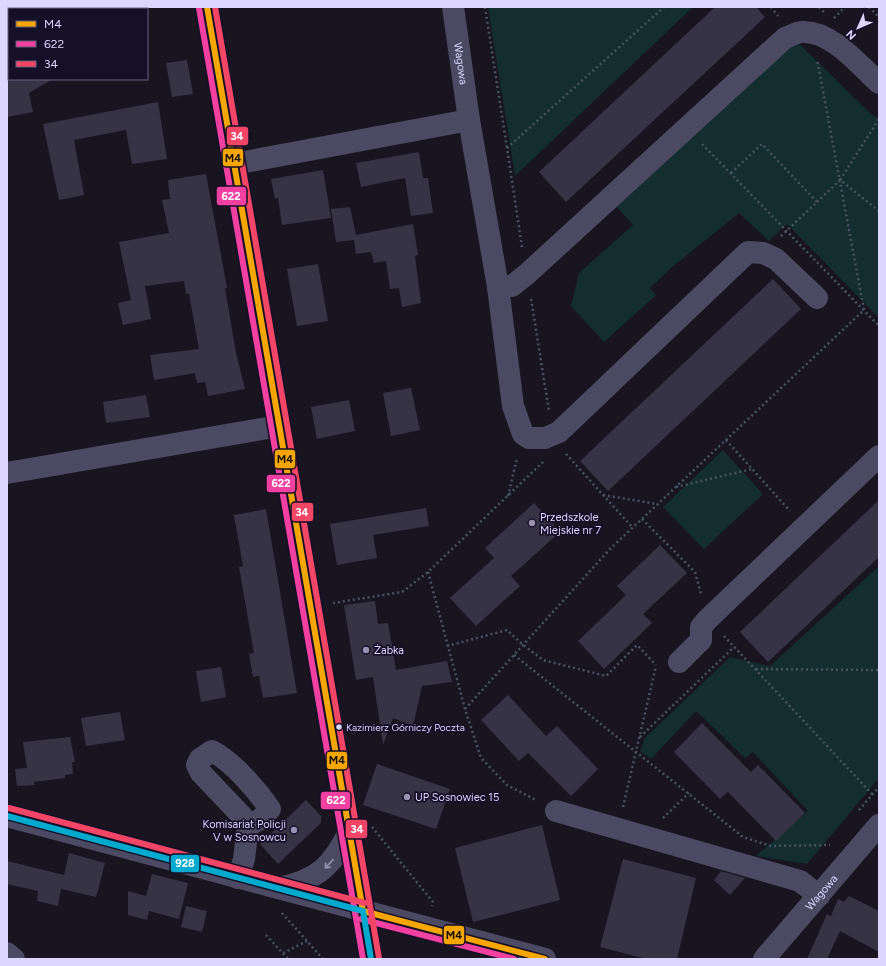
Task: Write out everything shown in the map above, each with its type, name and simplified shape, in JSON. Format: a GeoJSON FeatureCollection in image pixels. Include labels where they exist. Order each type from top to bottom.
{"type":"FeatureCollection","features":[{"type":"Feature","properties":{"kind":"street"},"geometry":{"type":"LineString","coordinates":[[207,7],[371,959]]}},
{"type":"Feature","properties":{"kind":"street","name":"Wagowa"},"geometry":{"type":"LineString","coordinates":[[453,7],[469,120],[498,287],[513,406],[523,434]]}},
{"type":"Feature","properties":{"kind":"street"},"geometry":{"type":"LineString","coordinates":[[498,287],[512,286],[527,274],[785,38],[801,32],[815,33],[827,28],[879,83]]}},
{"type":"Feature","properties":{"kind":"street"},"geometry":{"type":"LineString","coordinates":[[234,164],[469,120]]}},
{"type":"Feature","properties":{"kind":"street"},"geometry":{"type":"LineString","coordinates":[[523,434],[529,438],[545,438],[562,442],[748,252],[763,253],[776,259],[817,298]]}},
{"type":"Feature","properties":{"kind":"street"},"geometry":{"type":"LineString","coordinates":[[7,473],[279,426]]}},
{"type":"Feature","properties":{"kind":"street"},"geometry":{"type":"LineString","coordinates":[[679,662],[700,640],[701,627],[708,619],[879,456]]}},
{"type":"Feature","properties":{"kind":"street"},"geometry":{"type":"LineString","coordinates":[[556,811],[800,881],[819,896]]}},
{"type":"Feature","properties":{"kind":"street"},"geometry":{"type":"LineString","coordinates":[[7,816],[545,959]]}},
{"type":"Feature","properties":{"kind":"street"},"geometry":{"type":"LineString","coordinates":[[238,878],[244,859],[248,825]]}},
{"type":"Feature","properties":{"kind":"street","name":"Wagowa"},"geometry":{"type":"LineString","coordinates":[[764,959],[879,825]]}},
{"type":"Feature","properties":{"kind":"street"},"geometry":{"type":"LineString","coordinates":[[279,888],[299,884],[317,875],[328,866],[340,850],[349,831]]}},
{"type":"Feature","properties":{"kind":"street"},"geometry":{"type":"LineString","coordinates":[[7,953],[14,959]]}},
{"type":"Feature","properties":{"kind":"path"},"geometry":{"type":"LineString","coordinates":[[486,7],[550,420],[562,442],[603,495],[633,528]]}},
{"type":"Feature","properties":{"kind":"path"},"geometry":{"type":"LineString","coordinates":[[507,148],[664,7]]}},
{"type":"Feature","properties":{"kind":"path"},"geometry":{"type":"LineString","coordinates":[[845,7],[827,28],[816,54],[864,310]]}},
{"type":"Feature","properties":{"kind":"path"},"geometry":{"type":"LineString","coordinates":[[869,7],[879,17]]}},
{"type":"Feature","properties":{"kind":"path"},"geometry":{"type":"LineString","coordinates":[[787,231],[840,180],[879,119]]}},
{"type":"Feature","properties":{"kind":"path"},"geometry":{"type":"LineString","coordinates":[[686,128],[879,326]]}},
{"type":"Feature","properties":{"kind":"path"},"geometry":{"type":"LineString","coordinates":[[731,173],[762,144],[816,202]]}},
{"type":"Feature","properties":{"kind":"path"},"geometry":{"type":"LineString","coordinates":[[840,180],[879,211]]}},
{"type":"Feature","properties":{"kind":"path"},"geometry":{"type":"LineString","coordinates":[[465,709],[610,549],[864,310]]}},
{"type":"Feature","properties":{"kind":"path"},"geometry":{"type":"LineString","coordinates":[[329,604],[402,592],[428,572],[507,496],[523,434]]}},
{"type":"Feature","properties":{"kind":"path"},"geometry":{"type":"LineString","coordinates":[[726,440],[804,526]]}},
{"type":"Feature","properties":{"kind":"path"},"geometry":{"type":"LineString","coordinates":[[676,487],[752,469]]}},
{"type":"Feature","properties":{"kind":"path"},"geometry":{"type":"LineString","coordinates":[[603,495],[658,504]]}},
{"type":"Feature","properties":{"kind":"path"},"geometry":{"type":"LineString","coordinates":[[642,519],[695,572],[708,619],[872,795]]}},
{"type":"Feature","properties":{"kind":"path"},"geometry":{"type":"LineString","coordinates":[[428,572],[465,709],[481,758],[507,785],[556,811]]}},
{"type":"Feature","properties":{"kind":"path"},"geometry":{"type":"LineString","coordinates":[[448,646],[507,630],[523,645],[543,660],[606,676],[637,645],[656,665]]}},
{"type":"Feature","properties":{"kind":"path"},"geometry":{"type":"LineString","coordinates":[[640,737],[734,647]]}},
{"type":"Feature","properties":{"kind":"path"},"geometry":{"type":"LineString","coordinates":[[514,655],[743,837],[771,846],[830,845]]}},
{"type":"Feature","properties":{"kind":"path"},"geometry":{"type":"LineString","coordinates":[[656,665],[679,662]]}},
{"type":"Feature","properties":{"kind":"path"},"geometry":{"type":"LineString","coordinates":[[618,828],[637,752],[656,665]]}},
{"type":"Feature","properties":{"kind":"path"},"geometry":{"type":"LineString","coordinates":[[755,669],[879,670]]}},
{"type":"Feature","properties":{"kind":"path"},"geometry":{"type":"LineString","coordinates":[[645,837],[689,793]]}},
{"type":"Feature","properties":{"kind":"path"},"geometry":{"type":"LineString","coordinates":[[370,824],[434,902]]}},
{"type":"Feature","properties":{"kind":"path"},"geometry":{"type":"LineString","coordinates":[[281,912],[323,959]]}},
{"type":"Feature","properties":{"kind":"path"},"geometry":{"type":"LineString","coordinates":[[266,935],[288,959]]}},
{"type":"Feature","properties":{"kind":"path"},"geometry":{"type":"LineString","coordinates":[[283,953],[306,941]]}},
{"type":"Feature","properties":{"kind":"green space"},"geometry":{"type":"Polygon","coordinates":[[[488,7],[693,7],[515,176],[488,7]]]}},
{"type":"Feature","properties":{"kind":"green space"},"geometry":{"type":"Polygon","coordinates":[[[786,31],[872,115],[879,118],[879,318],[787,224],[769,241],[739,213],[671,268],[650,288],[656,295],[604,342],[571,306],[579,273],[633,225],[609,198],[786,31]]]}},
{"type":"Feature","properties":{"kind":"green space"},"geometry":{"type":"Polygon","coordinates":[[[723,450],[763,494],[704,549],[663,507],[723,450]]]}},
{"type":"Feature","properties":{"kind":"green space"},"geometry":{"type":"Polygon","coordinates":[[[879,566],[879,778],[807,864],[756,856],[808,811],[753,752],[745,758],[696,711],[651,759],[640,751],[645,738],[730,657],[770,666],[879,566]]]}},
{"type":"Feature","properties":{"kind":"building"},"geometry":{"type":"Polygon","coordinates":[[[715,7],[756,7],[765,17],[566,202],[539,172],[715,7]]]}},
{"type":"Feature","properties":{"kind":"building"},"geometry":{"type":"Polygon","coordinates":[[[187,60],[193,94],[172,97],[166,63],[187,60]]]}},
{"type":"Feature","properties":{"kind":"building"},"geometry":{"type":"Polygon","coordinates":[[[7,79],[51,80],[29,93],[33,112],[7,117],[7,79]]]}},
{"type":"Feature","properties":{"kind":"building"},"geometry":{"type":"Polygon","coordinates":[[[158,102],[167,159],[132,164],[126,130],[74,140],[84,195],[59,200],[43,124],[158,102]]]}},
{"type":"Feature","properties":{"kind":"building"},"geometry":{"type":"Polygon","coordinates":[[[419,152],[423,178],[428,178],[433,213],[411,216],[405,178],[361,187],[356,163],[419,152]]]}},
{"type":"Feature","properties":{"kind":"building"},"geometry":{"type":"Polygon","coordinates":[[[323,170],[331,218],[282,225],[278,198],[275,199],[271,179],[323,170]]]}},
{"type":"Feature","properties":{"kind":"building"},"geometry":{"type":"Polygon","coordinates":[[[206,174],[227,288],[225,288],[236,353],[245,389],[208,396],[205,382],[197,383],[195,373],[154,380],[150,355],[199,349],[189,294],[186,294],[184,281],[145,286],[151,319],[123,325],[118,303],[131,300],[119,242],[169,233],[162,200],[170,199],[168,180],[206,174]]]}},
{"type":"Feature","properties":{"kind":"building"},"geometry":{"type":"Polygon","coordinates":[[[350,207],[356,235],[413,224],[418,255],[415,256],[421,303],[402,307],[399,288],[390,289],[386,261],[374,263],[371,252],[356,254],[354,240],[336,242],[331,209],[350,207]]]}},
{"type":"Feature","properties":{"kind":"building"},"geometry":{"type":"Polygon","coordinates":[[[318,264],[328,321],[297,326],[287,269],[318,264]]]}},
{"type":"Feature","properties":{"kind":"building"},"geometry":{"type":"Polygon","coordinates":[[[773,279],[801,309],[608,491],[580,461],[773,279]]]}},
{"type":"Feature","properties":{"kind":"building"},"geometry":{"type":"Polygon","coordinates":[[[411,388],[420,430],[391,436],[383,393],[411,388]]]}},
{"type":"Feature","properties":{"kind":"building"},"geometry":{"type":"Polygon","coordinates":[[[146,395],[150,417],[106,423],[103,402],[146,395]]]}},
{"type":"Feature","properties":{"kind":"building"},"geometry":{"type":"Polygon","coordinates":[[[349,400],[355,431],[317,439],[311,407],[349,400]]]}},
{"type":"Feature","properties":{"kind":"building"},"geometry":{"type":"Polygon","coordinates":[[[879,500],[879,557],[768,662],[740,632],[879,500]]]}},
{"type":"Feature","properties":{"kind":"building"},"geometry":{"type":"Polygon","coordinates":[[[534,503],[560,532],[511,576],[520,586],[476,626],[450,598],[494,558],[485,548],[534,503]]]}},
{"type":"Feature","properties":{"kind":"building"},"geometry":{"type":"Polygon","coordinates":[[[426,508],[429,526],[373,535],[377,558],[337,565],[330,524],[426,508]]]}},
{"type":"Feature","properties":{"kind":"building"},"geometry":{"type":"Polygon","coordinates":[[[266,509],[297,693],[263,698],[259,676],[253,677],[249,654],[254,653],[239,567],[243,566],[234,515],[266,509]]]}},
{"type":"Feature","properties":{"kind":"building"},"geometry":{"type":"Polygon","coordinates":[[[660,545],[687,573],[643,614],[652,623],[604,669],[578,641],[626,595],[617,586],[660,545]]]}},
{"type":"Feature","properties":{"kind":"building"},"geometry":{"type":"Polygon","coordinates":[[[375,601],[378,624],[388,623],[396,670],[447,661],[452,682],[422,686],[413,726],[393,718],[383,745],[373,677],[356,680],[344,605],[375,601]]]}},
{"type":"Feature","properties":{"kind":"building"},"geometry":{"type":"Polygon","coordinates":[[[221,667],[226,697],[201,702],[196,671],[221,667]]]}},
{"type":"Feature","properties":{"kind":"building"},"geometry":{"type":"Polygon","coordinates":[[[508,695],[546,736],[557,726],[598,769],[571,796],[528,753],[519,761],[481,720],[508,695]]]}},
{"type":"Feature","properties":{"kind":"building"},"geometry":{"type":"Polygon","coordinates":[[[120,712],[125,740],[86,746],[81,718],[120,712]]]}},
{"type":"Feature","properties":{"kind":"building"},"geometry":{"type":"Polygon","coordinates":[[[702,723],[751,772],[758,765],[805,813],[776,841],[728,792],[720,799],[674,752],[702,723]]]}},
{"type":"Feature","properties":{"kind":"building"},"geometry":{"type":"Polygon","coordinates":[[[70,737],[75,762],[72,762],[73,774],[65,775],[65,778],[34,782],[35,785],[17,786],[15,769],[27,768],[23,742],[70,737]]]}},
{"type":"Feature","properties":{"kind":"building","name":"UP Sosnowiec 15"},"geometry":{"type":"Polygon","coordinates":[[[377,764],[450,789],[436,829],[363,805],[377,764]]]}},
{"type":"Feature","properties":{"kind":"building","name":"Komisariat Policji V w Sosnowcu"},"geometry":{"type":"Polygon","coordinates":[[[306,800],[321,816],[321,823],[278,864],[260,844],[306,800]]]}},
{"type":"Feature","properties":{"kind":"building"},"geometry":{"type":"Polygon","coordinates":[[[542,825],[560,900],[473,922],[455,848],[542,825]]]}},
{"type":"Feature","properties":{"kind":"building"},"geometry":{"type":"Polygon","coordinates":[[[69,853],[105,863],[96,897],[61,889],[58,906],[37,901],[38,891],[7,884],[7,861],[64,875],[69,853]]]}},
{"type":"Feature","properties":{"kind":"building"},"geometry":{"type":"Polygon","coordinates":[[[623,859],[696,878],[677,959],[646,959],[600,947],[623,859]]]}},
{"type":"Feature","properties":{"kind":"building"},"geometry":{"type":"Polygon","coordinates":[[[721,871],[745,878],[730,895],[714,880],[721,871]]]}},
{"type":"Feature","properties":{"kind":"building"},"geometry":{"type":"Polygon","coordinates":[[[152,874],[188,883],[179,919],[149,911],[147,920],[128,915],[128,891],[146,896],[152,874]]]}},
{"type":"Feature","properties":{"kind":"building"},"geometry":{"type":"Polygon","coordinates":[[[849,896],[879,911],[879,952],[840,931],[827,959],[807,959],[827,914],[831,916],[838,899],[844,902],[849,896]]]}},
{"type":"Feature","properties":{"kind":"building"},"geometry":{"type":"Polygon","coordinates":[[[186,906],[207,911],[202,932],[181,927],[186,906]]]}},
{"type":"Feature","properties":{"kind":"transit line","name":"M4"},"geometry":{"type":"LineString","coordinates":[[207,7],[363,911]]}},
{"type":"Feature","properties":{"kind":"transit line","name":"34"},"geometry":{"type":"LineString","coordinates":[[215,7],[379,958]]}},
{"type":"Feature","properties":{"kind":"transit line","name":"622"},"geometry":{"type":"LineString","coordinates":[[199,8],[363,959]]}},
{"type":"Feature","properties":{"kind":"transit line","name":"34"},"geometry":{"type":"LineString","coordinates":[[9,808],[365,903]]}},
{"type":"Feature","properties":{"kind":"transit line","name":"928"},"geometry":{"type":"LineString","coordinates":[[7,816],[363,911]]}},
{"type":"Feature","properties":{"kind":"transit line","name":"M4"},"geometry":{"type":"LineString","coordinates":[[363,911],[545,959]]}},
{"type":"Feature","properties":{"kind":"transit line","name":"928"},"geometry":{"type":"LineString","coordinates":[[363,911],[371,959]]}},
{"type":"Feature","properties":{"kind":"transit line","name":"622"},"geometry":{"type":"LineString","coordinates":[[361,919],[514,959]]}},
{"type":"Feature","properties":{"kind":"place","name":"Przedszkole Miejskie nr 7"},"geometry":{"type":"Point","coordinates":[532,523]}},
{"type":"Feature","properties":{"kind":"place","name":"Żabka"},"geometry":{"type":"Point","coordinates":[366,650]}},
{"type":"Feature","properties":{"kind":"place","name":"Kazimierz Górniczy Poczta"},"geometry":{"type":"Point","coordinates":[339,727]}},
{"type":"Feature","properties":{"kind":"place","name":"UP Sosnowiec 15"},"geometry":{"type":"Point","coordinates":[407,797]}},
{"type":"Feature","properties":{"kind":"place","name":"Komisariat Policji V w Sosnowcu"},"geometry":{"type":"Point","coordinates":[294,830]}}]}
